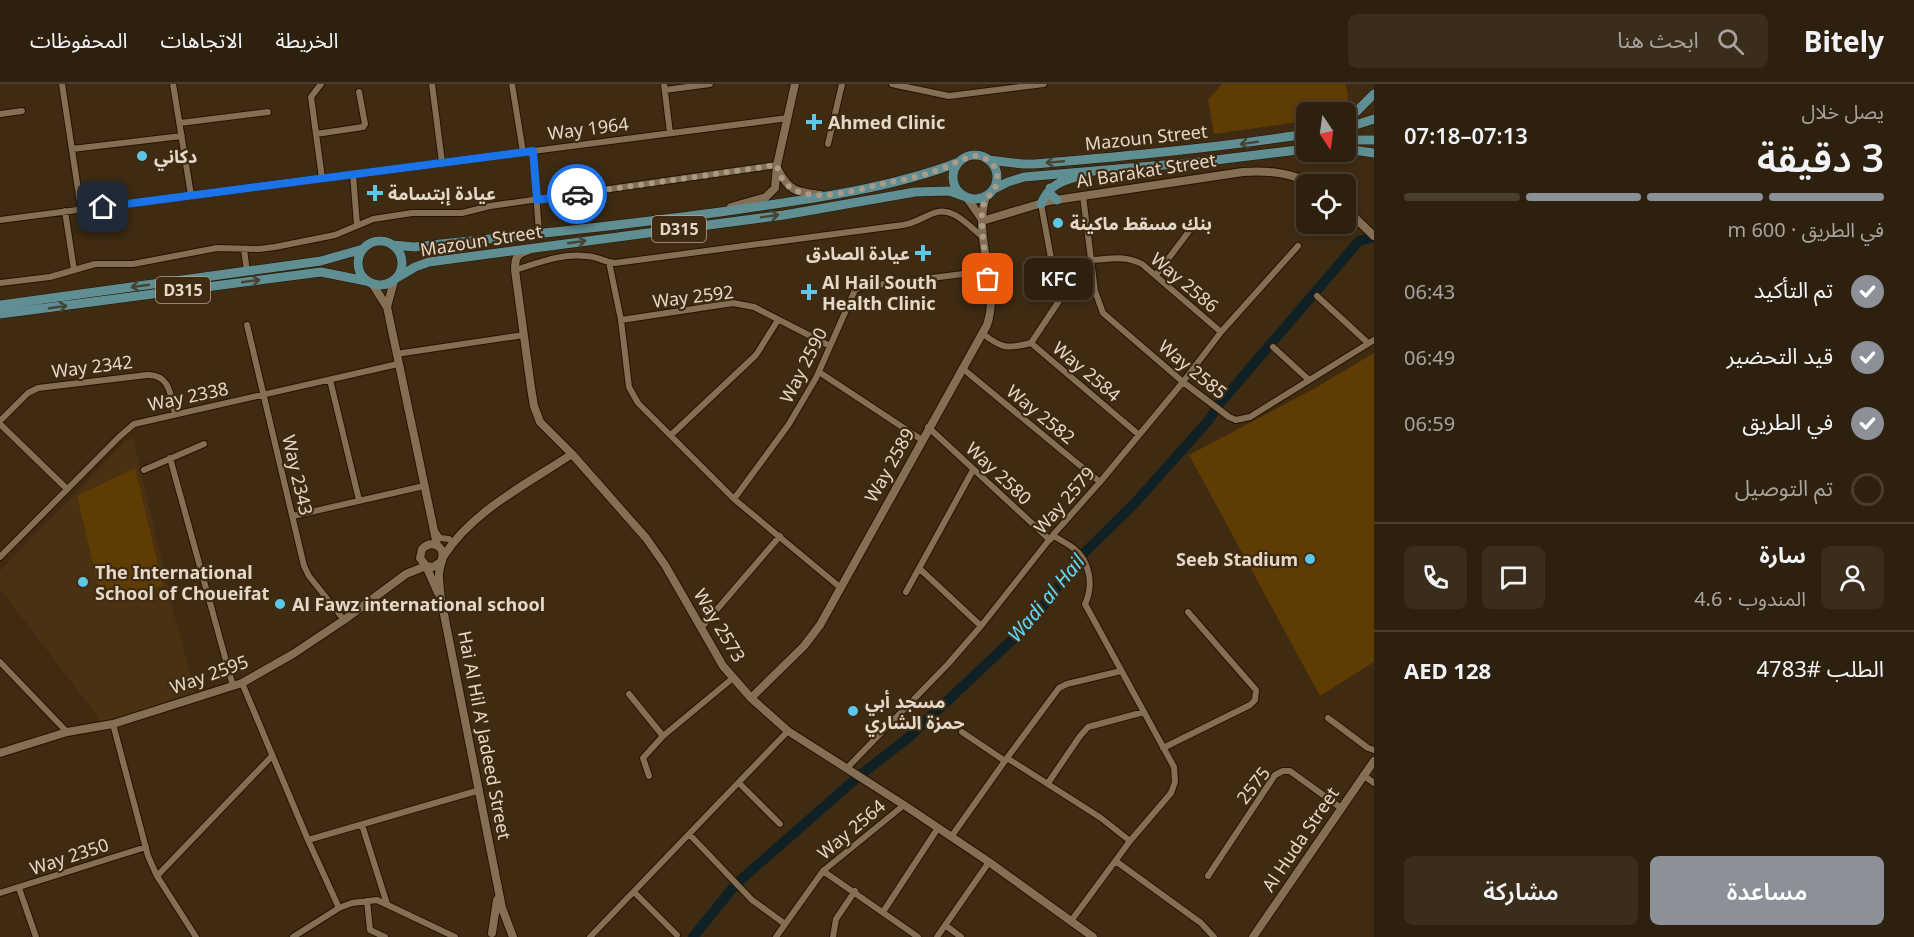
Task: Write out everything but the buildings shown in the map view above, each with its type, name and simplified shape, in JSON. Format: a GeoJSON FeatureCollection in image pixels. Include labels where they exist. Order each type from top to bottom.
{"type":"FeatureCollection","features":[{"type":"Feature","properties":{"kind":"main road"},"geometry":{"type":"LineString","coordinates":[[1356,112],[1374,94]]}},
{"type":"Feature","properties":{"kind":"main road"},"geometry":{"type":"LineString","coordinates":[[1356,125],[1374,120]]}},
{"type":"Feature","properties":{"kind":"main road"},"geometry":{"type":"LineString","coordinates":[[1280,138],[1296,132]]}},
{"type":"Feature","properties":{"kind":"main road","name":"Mazoun Street"},"geometry":{"type":"LineString","coordinates":[[989,160],[1035,164],[1155,154],[1296,136]]}},
{"type":"Feature","properties":{"kind":"main road"},"geometry":{"type":"LineString","coordinates":[[1356,140],[1374,140]]}},
{"type":"Feature","properties":{"kind":"main road","name":"Mazoun Street"},"geometry":{"type":"LineString","coordinates":[[994,189],[1024,177],[1296,150]]}},
{"type":"Feature","properties":{"kind":"main road"},"geometry":{"type":"LineString","coordinates":[[1356,150],[1374,153]]}},
{"type":"Feature","properties":{"kind":"main road","name":"D315"},"geometry":{"type":"LineString","coordinates":[[959,162],[971,156],[989,160]]}},
{"type":"Feature","properties":{"kind":"main road"},"geometry":{"type":"LineString","coordinates":[[986,197],[997,183],[997,170],[989,160]]}},
{"type":"Feature","properties":{"kind":"main road"},"geometry":{"type":"LineString","coordinates":[[959,162],[955,168],[954,182],[957,190],[965,197]]}},
{"type":"Feature","properties":{"kind":"main road","name":"Mazoun Street"},"geometry":{"type":"LineString","coordinates":[[393,245],[414,248],[704,215],[827,196],[930,173],[959,162]]}},
{"type":"Feature","properties":{"kind":"main road"},"geometry":{"type":"LineString","coordinates":[[1041,204],[1050,188],[1072,178],[1118,169]]}},
{"type":"Feature","properties":{"kind":"main road"},"geometry":{"type":"LineString","coordinates":[[1050,188],[1050,194],[1057,200]]}},
{"type":"Feature","properties":{"kind":"main road","name":"Mazoun Street"},"geometry":{"type":"LineString","coordinates":[[396,279],[415,267],[429,262],[784,215],[915,192],[949,191],[965,197]]}},
{"type":"Feature","properties":{"kind":"main road","name":"D315"},"geometry":{"type":"LineString","coordinates":[[965,197],[974,200],[986,197]]}},
{"type":"Feature","properties":{"kind":"main road","name":"D315"},"geometry":{"type":"LineString","coordinates":[[0,305],[321,261],[363,249],[374,242],[381,241],[393,245]]}},
{"type":"Feature","properties":{"kind":"main road"},"geometry":{"type":"LineString","coordinates":[[393,245],[402,257],[401,271],[396,279]]}},
{"type":"Feature","properties":{"kind":"main road"},"geometry":{"type":"LineString","coordinates":[[363,249],[359,255],[358,269],[370,283]]}},
{"type":"Feature","properties":{"kind":"main road","name":"D315"},"geometry":{"type":"LineString","coordinates":[[0,314],[321,272],[380,286],[396,279]]}},
{"type":"Feature","properties":{"kind":"street"},"geometry":{"type":"LineString","coordinates":[[62,84],[81,209]]}},
{"type":"Feature","properties":{"kind":"street"},"geometry":{"type":"LineString","coordinates":[[174,84],[191,195]]}},
{"type":"Feature","properties":{"kind":"street"},"geometry":{"type":"LineString","coordinates":[[321,84],[311,96],[322,178]]}},
{"type":"Feature","properties":{"kind":"street"},"geometry":{"type":"LineString","coordinates":[[432,84],[442,162]]}},
{"type":"Feature","properties":{"kind":"street"},"geometry":{"type":"LineString","coordinates":[[512,84],[523,152]]}},
{"type":"Feature","properties":{"kind":"street"},"geometry":{"type":"LineString","coordinates":[[670,133],[664,87],[710,84]]}},
{"type":"Feature","properties":{"kind":"street"},"geometry":{"type":"LineString","coordinates":[[704,215],[766,197],[775,188],[777,167],[795,84]]}},
{"type":"Feature","properties":{"kind":"street"},"geometry":{"type":"LineString","coordinates":[[828,144],[842,84]]}},
{"type":"Feature","properties":{"kind":"street"},"geometry":{"type":"LineString","coordinates":[[892,84],[918,87],[949,96],[1044,84]]}},
{"type":"Feature","properties":{"kind":"street"},"geometry":{"type":"LineString","coordinates":[[316,134],[363,127],[365,124],[359,92]]}},
{"type":"Feature","properties":{"kind":"street"},"geometry":{"type":"LineString","coordinates":[[0,114],[22,111]]}},
{"type":"Feature","properties":{"kind":"street"},"geometry":{"type":"LineString","coordinates":[[180,123],[268,112]]}},
{"type":"Feature","properties":{"kind":"street","name":"Way 1964"},"geometry":{"type":"LineString","coordinates":[[1,220],[788,118]]}},
{"type":"Feature","properties":{"kind":"street"},"geometry":{"type":"LineString","coordinates":[[72,149],[182,136]]}},
{"type":"Feature","properties":{"kind":"street"},"geometry":{"type":"LineString","coordinates":[[533,151],[539,233]]}},
{"type":"Feature","properties":{"kind":"street"},"geometry":{"type":"LineString","coordinates":[[777,167],[789,187],[797,191],[827,196]]}},
{"type":"Feature","properties":{"kind":"street"},"geometry":{"type":"LineString","coordinates":[[0,283],[50,277],[100,264],[133,264],[217,248],[275,247],[324,237],[343,232],[373,219],[405,213],[462,213],[490,206],[777,167]]}},
{"type":"Feature","properties":{"kind":"street","name":"Al Barakat Street"},"geometry":{"type":"LineString","coordinates":[[982,221],[1057,200],[1243,172],[1266,170],[1296,176]]}},
{"type":"Feature","properties":{"kind":"street"},"geometry":{"type":"LineString","coordinates":[[353,174],[357,225]]}},
{"type":"Feature","properties":{"kind":"street","name":"Way 2585"},"geometry":{"type":"LineString","coordinates":[[1083,196],[1095,291],[1103,313],[1183,382],[1229,417],[1236,420],[1250,417],[1371,342]]}},
{"type":"Feature","properties":{"kind":"street","name":"Way 2589"},"geometry":{"type":"LineString","coordinates":[[751,698],[804,646],[820,625],[990,315],[982,221],[978,211],[965,197]]}},
{"type":"Feature","properties":{"kind":"street","name":"Way 2589"},"geometry":{"type":"LineString","coordinates":[[982,221],[986,197]]}},
{"type":"Feature","properties":{"kind":"street"},"geometry":{"type":"LineString","coordinates":[[1031,342],[1059,301],[1041,204]]}},
{"type":"Feature","properties":{"kind":"street"},"geometry":{"type":"LineString","coordinates":[[0,211],[1,220]]}},
{"type":"Feature","properties":{"kind":"street"},"geometry":{"type":"LineString","coordinates":[[65,211],[74,270]]}},
{"type":"Feature","properties":{"kind":"street"},"geometry":{"type":"LineString","coordinates":[[515,270],[545,260],[567,256],[590,256],[609,262],[903,225],[945,211],[960,218],[984,237]]}},
{"type":"Feature","properties":{"kind":"street"},"geometry":{"type":"LineString","coordinates":[[1356,219],[1374,236]]}},
{"type":"Feature","properties":{"kind":"street"},"geometry":{"type":"LineString","coordinates":[[1156,275],[1196,222]]}},
{"type":"Feature","properties":{"kind":"street","name":"Way 2579"},"geometry":{"type":"LineString","coordinates":[[848,768],[948,664],[981,626],[1051,537],[1183,382],[1221,332],[1298,246]]}},
{"type":"Feature","properties":{"kind":"street"},"geometry":{"type":"LineString","coordinates":[[515,270],[515,259],[520,253],[539,247]]}},
{"type":"Feature","properties":{"kind":"street"},"geometry":{"type":"LineString","coordinates":[[244,249],[247,272]]}},
{"type":"Feature","properties":{"kind":"street"},"geometry":{"type":"LineString","coordinates":[[491,254],[504,254],[515,270]]}},
{"type":"Feature","properties":{"kind":"street","name":"Way 2586"},"geometry":{"type":"LineString","coordinates":[[1092,260],[1122,257],[1133,259],[1156,275],[1221,332]]}},
{"type":"Feature","properties":{"kind":"street"},"geometry":{"type":"LineString","coordinates":[[609,262],[621,320],[629,387],[638,403],[734,499],[841,588]]}},
{"type":"Feature","properties":{"kind":"street","name":"Way 2573"},"geometry":{"type":"LineString","coordinates":[[515,270],[534,406],[540,422],[572,454],[646,538],[665,565],[723,666],[751,698],[788,731],[989,862],[1093,937]]}},
{"type":"Feature","properties":{"kind":"street","name":"Way 2590"},"geometry":{"type":"LineString","coordinates":[[734,499],[789,424],[819,372],[853,294],[859,288],[987,271]]}},
{"type":"Feature","properties":{"kind":"street"},"geometry":{"type":"LineString","coordinates":[[387,307],[396,279]]}},
{"type":"Feature","properties":{"kind":"street"},"geometry":{"type":"LineString","coordinates":[[370,283],[387,307],[424,486],[437,545],[442,551],[442,559]]}},
{"type":"Feature","properties":{"kind":"street"},"geometry":{"type":"LineString","coordinates":[[1317,296],[1371,342]]}},
{"type":"Feature","properties":{"kind":"street","name":"Way 2592"},"geometry":{"type":"LineString","coordinates":[[621,320],[733,303],[754,307],[831,346]]}},
{"type":"Feature","properties":{"kind":"street"},"geometry":{"type":"LineString","coordinates":[[670,435],[756,356],[778,320]]}},
{"type":"Feature","properties":{"kind":"street","name":"Way 2343"},"geometry":{"type":"LineString","coordinates":[[248,324],[304,566],[309,576],[344,620]]}},
{"type":"Feature","properties":{"kind":"street","name":"Way 2584"},"geometry":{"type":"LineString","coordinates":[[982,333],[1003,348],[1031,342],[1138,434]]}},
{"type":"Feature","properties":{"kind":"street"},"geometry":{"type":"LineString","coordinates":[[396,354],[524,335]]}},
{"type":"Feature","properties":{"kind":"street"},"geometry":{"type":"LineString","coordinates":[[1273,347],[1309,380]]}},
{"type":"Feature","properties":{"kind":"street","name":"Way 2338"},"geometry":{"type":"LineString","coordinates":[[0,557],[129,428],[141,422],[398,364]]}},
{"type":"Feature","properties":{"kind":"street","name":"Way 2582"},"geometry":{"type":"LineString","coordinates":[[962,368],[1100,482]]}},
{"type":"Feature","properties":{"kind":"street"},"geometry":{"type":"LineString","coordinates":[[819,372],[922,440]]}},
{"type":"Feature","properties":{"kind":"street","name":"Way 2342"},"geometry":{"type":"LineString","coordinates":[[0,422],[28,393],[38,388],[147,375],[158,376],[166,383],[175,414]]}},
{"type":"Feature","properties":{"kind":"street"},"geometry":{"type":"LineString","coordinates":[[330,380],[359,500]]}},
{"type":"Feature","properties":{"kind":"street"},"geometry":{"type":"LineString","coordinates":[[0,422],[67,489]]}},
{"type":"Feature","properties":{"kind":"street","name":"Way 2580"},"geometry":{"type":"LineString","coordinates":[[928,427],[1051,537],[1072,547],[1081,556],[1086,565],[1091,588],[1085,604],[1174,767],[1175,782],[1171,794],[1130,841],[1117,862],[1071,921]]}},
{"type":"Feature","properties":{"kind":"street"},"geometry":{"type":"LineString","coordinates":[[144,470],[204,444]]}},
{"type":"Feature","properties":{"kind":"street"},"geometry":{"type":"LineString","coordinates":[[423,549],[432,544],[437,545],[464,530],[498,503],[572,454]]}},
{"type":"Feature","properties":{"kind":"street"},"geometry":{"type":"LineString","coordinates":[[170,458],[233,686]]}},
{"type":"Feature","properties":{"kind":"street"},"geometry":{"type":"LineString","coordinates":[[906,592],[974,470]]}},
{"type":"Feature","properties":{"kind":"street"},"geometry":{"type":"LineString","coordinates":[[292,516],[424,486]]}},
{"type":"Feature","properties":{"kind":"street"},"geometry":{"type":"LineString","coordinates":[[432,520],[423,549],[422,561],[426,566],[436,566],[464,530]]}},
{"type":"Feature","properties":{"kind":"street"},"geometry":{"type":"LineString","coordinates":[[435,531],[442,539],[449,539]]}},
{"type":"Feature","properties":{"kind":"street"},"geometry":{"type":"LineString","coordinates":[[701,628],[780,536]]}},
{"type":"Feature","properties":{"kind":"street","name":"Way 2595"},"geometry":{"type":"LineString","coordinates":[[406,574],[423,549]]}},
{"type":"Feature","properties":{"kind":"street","name":"Hai Al Hil A' Jadeed Street"},"geometry":{"type":"LineString","coordinates":[[442,559],[439,574],[441,599],[496,879]]}},
{"type":"Feature","properties":{"kind":"street","name":"Way 2595"},"geometry":{"type":"LineString","coordinates":[[0,753],[67,732],[112,724],[242,683],[293,654],[406,574],[426,566]]}},
{"type":"Feature","properties":{"kind":"street","name":"Hai Al Hil A' Jadeed Street"},"geometry":{"type":"LineString","coordinates":[[426,566],[441,599]]}},
{"type":"Feature","properties":{"kind":"street"},"geometry":{"type":"LineString","coordinates":[[920,569],[981,626]]}},
{"type":"Feature","properties":{"kind":"street"},"geometry":{"type":"LineString","coordinates":[[417,570],[431,578]]}},
{"type":"Feature","properties":{"kind":"street"},"geometry":{"type":"LineString","coordinates":[[1162,748],[1250,705],[1255,699],[1256,690],[1188,612]]}},
{"type":"Feature","properties":{"kind":"street"},"geometry":{"type":"LineString","coordinates":[[0,662],[67,732]]}},
{"type":"Feature","properties":{"kind":"street"},"geometry":{"type":"LineString","coordinates":[[951,837],[1059,688],[1121,671]]}},
{"type":"Feature","properties":{"kind":"street"},"geometry":{"type":"LineString","coordinates":[[649,776],[643,758],[663,736],[734,678]]}},
{"type":"Feature","properties":{"kind":"street"},"geometry":{"type":"LineString","coordinates":[[242,683],[339,908]]}},
{"type":"Feature","properties":{"kind":"street"},"geometry":{"type":"LineString","coordinates":[[629,694],[663,736]]}},
{"type":"Feature","properties":{"kind":"street"},"geometry":{"type":"LineString","coordinates":[[1048,783],[1088,727],[1144,712]]}},
{"type":"Feature","properties":{"kind":"street"},"geometry":{"type":"LineString","coordinates":[[1328,718],[1374,750]]}},
{"type":"Feature","properties":{"kind":"street"},"geometry":{"type":"LineString","coordinates":[[112,724],[146,847],[158,876],[196,937]]}},
{"type":"Feature","properties":{"kind":"street"},"geometry":{"type":"LineString","coordinates":[[590,937],[788,731]]}},
{"type":"Feature","properties":{"kind":"street"},"geometry":{"type":"LineString","coordinates":[[962,732],[1048,783],[1101,818],[1130,841]]}},
{"type":"Feature","properties":{"kind":"street"},"geometry":{"type":"LineString","coordinates":[[158,876],[272,756]]}},
{"type":"Feature","properties":{"kind":"street","name":"Al Huda Street"},"geometry":{"type":"LineString","coordinates":[[1253,937],[1374,761]]}},
{"type":"Feature","properties":{"kind":"street","name":"2575"},"geometry":{"type":"LineString","coordinates":[[1208,876],[1275,775],[1283,771],[1290,771],[1341,808]]}},
{"type":"Feature","properties":{"kind":"street"},"geometry":{"type":"LineString","coordinates":[[1363,775],[1374,783]]}},
{"type":"Feature","properties":{"kind":"street"},"geometry":{"type":"LineString","coordinates":[[739,783],[780,824]]}},
{"type":"Feature","properties":{"kind":"street"},"geometry":{"type":"LineString","coordinates":[[308,840],[480,790]]}},
{"type":"Feature","properties":{"kind":"street","name":"Way 2564"},"geometry":{"type":"LineString","coordinates":[[776,937],[824,871],[904,805]]}},
{"type":"Feature","properties":{"kind":"street"},"geometry":{"type":"LineString","coordinates":[[362,825],[387,904]]}},
{"type":"Feature","properties":{"kind":"street"},"geometry":{"type":"LineString","coordinates":[[883,912],[938,828]]}},
{"type":"Feature","properties":{"kind":"street"},"geometry":{"type":"LineString","coordinates":[[690,835],[753,900],[785,924]]}},
{"type":"Feature","properties":{"kind":"street","name":"Way 2350"},"geometry":{"type":"LineString","coordinates":[[0,893],[146,847]]}},
{"type":"Feature","properties":{"kind":"street"},"geometry":{"type":"LineString","coordinates":[[937,937],[989,862]]}},
{"type":"Feature","properties":{"kind":"street"},"geometry":{"type":"LineString","coordinates":[[1117,862],[1201,923],[1214,937]]}},
{"type":"Feature","properties":{"kind":"street"},"geometry":{"type":"LineString","coordinates":[[824,871],[918,937]]}},
{"type":"Feature","properties":{"kind":"street"},"geometry":{"type":"LineString","coordinates":[[491,936],[497,908],[496,879]]}},
{"type":"Feature","properties":{"kind":"street"},"geometry":{"type":"LineString","coordinates":[[496,879],[502,908],[513,937]]}},
{"type":"Feature","properties":{"kind":"street"},"geometry":{"type":"LineString","coordinates":[[19,888],[36,937]]}},
{"type":"Feature","properties":{"kind":"street"},"geometry":{"type":"LineString","coordinates":[[833,937],[836,919],[855,891]]}},
{"type":"Feature","properties":{"kind":"street"},"geometry":{"type":"LineString","coordinates":[[635,892],[677,935]]}},
{"type":"Feature","properties":{"kind":"street"},"geometry":{"type":"LineString","coordinates":[[293,937],[339,908],[352,903],[377,900],[454,937]]}},
{"type":"Feature","properties":{"kind":"street"},"geometry":{"type":"LineString","coordinates":[[367,901],[370,930],[385,937]]}},
{"type":"Feature","properties":{"kind":"street"},"geometry":{"type":"LineString","coordinates":[[945,925],[962,937]]}},
{"type":"Feature","properties":{"kind":"street"},"geometry":{"type":"LineString","coordinates":[[491,936],[499,930],[506,930],[513,937]]}},
{"type":"Feature","properties":{"kind":"shaded area"},"geometry":{"type":"Polygon","coordinates":[[[1222,84],[1345,84],[1348,95],[1347,102],[1296,102],[1296,122],[1214,134],[1208,100],[1222,84]]]}},
{"type":"Feature","properties":{"kind":"shaded area","name":"Seeb Stadium"},"geometry":{"type":"Polygon","coordinates":[[[1374,353],[1374,662],[1320,696],[1189,455],[1317,387],[1374,353]]]}},
{"type":"Feature","properties":{"kind":"shaded area","name":"The International School of Choueifat"},"geometry":{"type":"Polygon","coordinates":[[[133,437],[196,697],[99,722],[95,713],[0,589],[0,571],[123,444],[133,437]]]}},
{"type":"Feature","properties":{"kind":"shaded area"},"geometry":{"type":"Polygon","coordinates":[[[135,468],[163,586],[102,602],[77,496],[135,468]]]}},
{"type":"Feature","properties":{"kind":"waterway","name":"Wadi al Hail"},"geometry":{"type":"LineString","coordinates":[[693,937],[736,884],[859,776],[908,738],[1031,622],[1081,556],[1134,504],[1208,421],[1221,402],[1359,241],[1374,237]]}},
{"type":"Feature","properties":{"kind":"way so far"},"geometry":{"type":"LineString","coordinates":[[577,194],[777,165],[783,180],[789,187],[797,191],[827,196],[930,173],[964,158],[977,155],[994,165],[998,177],[994,189],[986,197],[982,215],[988,279]]}},
{"type":"Feature","properties":{"kind":"place","name":"Ahmed Clinic"},"geometry":{"type":"Point","coordinates":[814,122]}},
{"type":"Feature","properties":{"kind":"place","name":"دكاني"},"geometry":{"type":"Point","coordinates":[142,156]}},
{"type":"Feature","properties":{"kind":"place","name":"عيادة إبتسامة"},"geometry":{"type":"Point","coordinates":[375,193]}},
{"type":"Feature","properties":{"kind":"place","name":"بنك مسقط ماكينة"},"geometry":{"type":"Point","coordinates":[1058,223]}},
{"type":"Feature","properties":{"kind":"place","name":"عيادة الصادق"},"geometry":{"type":"Point","coordinates":[923,253]}},
{"type":"Feature","properties":{"kind":"place","name":"KFC"},"geometry":{"type":"Point","coordinates":[988,279]}},
{"type":"Feature","properties":{"kind":"place","name":"Al Hail South Health Clinic"},"geometry":{"type":"Point","coordinates":[809,292]}},
{"type":"Feature","properties":{"kind":"place","name":"Seeb Stadium"},"geometry":{"type":"Point","coordinates":[1310,559]}},
{"type":"Feature","properties":{"kind":"place","name":"The International School of Choueifat"},"geometry":{"type":"Point","coordinates":[83,582]}},
{"type":"Feature","properties":{"kind":"place","name":"Al Fawz international school"},"geometry":{"type":"Point","coordinates":[280,604]}},
{"type":"Feature","properties":{"kind":"place","name":"مسجد أبي حمزة الشاري"},"geometry":{"type":"Point","coordinates":[853,711]}},
{"type":"Feature","properties":{"kind":"route"},"geometry":{"type":"LineString","coordinates":[[103,207],[533,151],[537,200],[577,194]]}}]}
